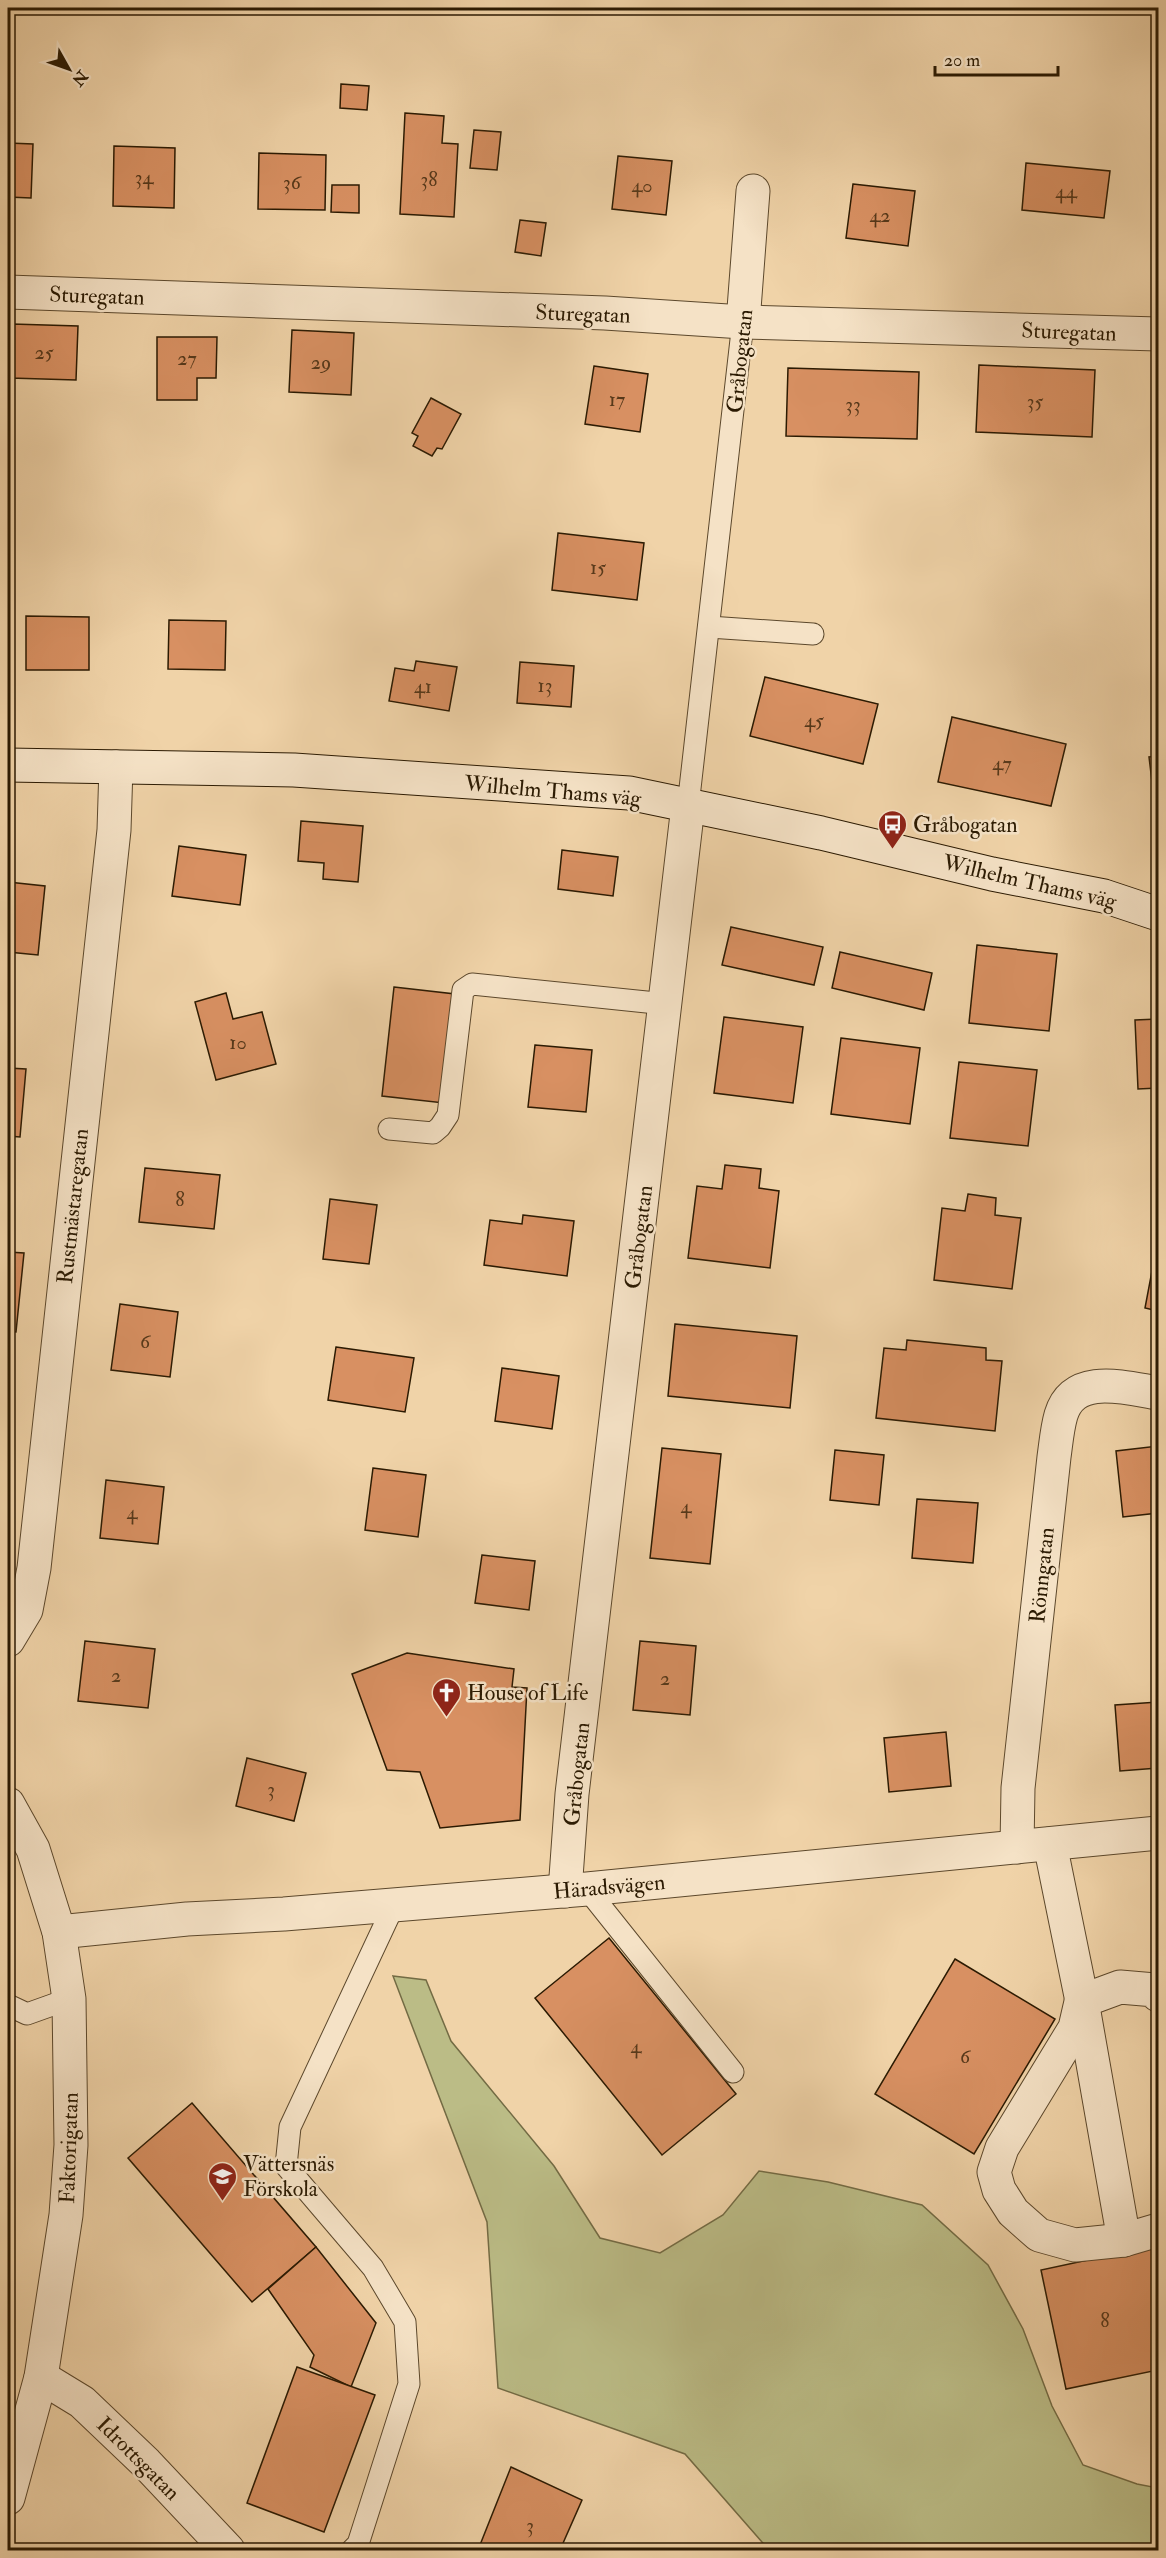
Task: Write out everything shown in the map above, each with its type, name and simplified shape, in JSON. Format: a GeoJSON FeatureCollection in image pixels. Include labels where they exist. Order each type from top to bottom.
{"type":"FeatureCollection","features":[{"type":"Feature","properties":{"kind":"street","name":"Gråbogatan"},"geometry":{"type":"LineString","coordinates":[[743,322],[753,190]]}},
{"type":"Feature","properties":{"kind":"street","name":"Sturegatan"},"geometry":{"type":"LineString","coordinates":[[8,292],[605,313],[743,322],[1158,334]]}},
{"type":"Feature","properties":{"kind":"street","name":"Wilhelm Thams väg"},"geometry":{"type":"LineString","coordinates":[[8,765],[294,770],[629,793],[1104,896],[1158,914]]}},
{"type":"Feature","properties":{"kind":"street","name":"Rustmästaregatan"},"geometry":{"type":"LineString","coordinates":[[8,1640],[26,1610],[34,1568],[114,830],[116,767]]}},
{"type":"Feature","properties":{"kind":"street","name":"Gråbogatan"},"geometry":{"type":"LineString","coordinates":[[576,1890],[575,1770],[688,806]]}},
{"type":"Feature","properties":{"kind":"street","name":"Rönngatan"},"geometry":{"type":"LineString","coordinates":[[1017,1847],[1019,1776],[1054,1457],[1061,1414],[1072,1395],[1096,1385],[1158,1393]]}},
{"type":"Feature","properties":{"kind":"street","name":"Faktorigatan"},"geometry":{"type":"LineString","coordinates":[[8,1804],[33,1849],[59,1932],[69,1999],[71,2145],[66,2203],[41,2377],[17,2428],[8,2498]]}},
{"type":"Feature","properties":{"kind":"street","name":"Häradsvägen"},"geometry":{"type":"LineString","coordinates":[[59,1932],[187,1919],[576,1890],[1158,1833]]}},
{"type":"Feature","properties":{"kind":"street"},"geometry":{"type":"LineString","coordinates":[[1050,1844],[1082,2001],[1124,2240]]}},
{"type":"Feature","properties":{"kind":"street"},"geometry":{"type":"LineString","coordinates":[[1082,2001],[1120,1987],[1155,1990],[1158,1995]]}},
{"type":"Feature","properties":{"kind":"street"},"geometry":{"type":"LineString","coordinates":[[1082,2001],[1075,2028],[1002,2148],[994,2172],[999,2190],[1013,2212],[1039,2235],[1075,2245],[1124,2240],[1158,2230]]}},
{"type":"Feature","properties":{"kind":"street","name":"Idrottsgatan"},"geometry":{"type":"LineString","coordinates":[[41,2377],[82,2402],[146,2463],[228,2550]]}},
{"type":"Feature","properties":{"kind":"lane","name":"Gråbogatan"},"geometry":{"type":"LineString","coordinates":[[688,806],[743,322]]}},
{"type":"Feature","properties":{"kind":"lane"},"geometry":{"type":"LineString","coordinates":[[709,627],[813,634]]}},
{"type":"Feature","properties":{"kind":"lane"},"geometry":{"type":"LineString","coordinates":[[389,1129],[433,1133],[448,1115],[463,990],[472,984],[666,1004]]}},
{"type":"Feature","properties":{"kind":"lane"},"geometry":{"type":"LineString","coordinates":[[576,1890],[733,2073]]}},
{"type":"Feature","properties":{"kind":"lane"},"geometry":{"type":"LineString","coordinates":[[352,2550],[358,2544],[409,2384],[405,2322],[373,2268],[286,2166],[290,2127],[394,1905]]}},
{"type":"Feature","properties":{"kind":"lane"},"geometry":{"type":"LineString","coordinates":[[8,2005],[27,2014],[69,1999]]}},
{"type":"Feature","properties":{"kind":"green space"},"geometry":{"type":"Polygon","coordinates":[[[393,1976],[426,1980],[451,2041],[554,2166],[600,2238],[660,2253],[723,2215],[759,2171],[828,2182],[922,2205],[988,2265],[1023,2329],[1052,2406],[1083,2465],[1137,2484],[1158,2488],[1158,2550],[769,2550],[685,2454],[498,2388],[487,2222],[393,1976]]]}},
{"type":"Feature","properties":{"kind":"building"},"geometry":{"type":"Polygon","coordinates":[[[341,84],[369,86],[367,110],[340,108],[341,84]]]}},
{"type":"Feature","properties":{"kind":"building"},"geometry":{"type":"Polygon","coordinates":[[[405,113],[444,116],[442,143],[458,144],[454,217],[400,214],[405,113]]]}},
{"type":"Feature","properties":{"kind":"building"},"geometry":{"type":"Polygon","coordinates":[[[474,130],[501,132],[497,170],[470,168],[474,130]]]}},
{"type":"Feature","properties":{"kind":"building"},"geometry":{"type":"Polygon","coordinates":[[[8,143],[33,144],[31,198],[8,197],[8,143]]]}},
{"type":"Feature","properties":{"kind":"building"},"geometry":{"type":"Polygon","coordinates":[[[114,146],[175,148],[174,208],[113,206],[114,146]]]}},
{"type":"Feature","properties":{"kind":"building"},"geometry":{"type":"Polygon","coordinates":[[[259,153],[326,155],[325,210],[258,209],[259,153]]]}},
{"type":"Feature","properties":{"kind":"building"},"geometry":{"type":"Polygon","coordinates":[[[618,156],[672,161],[666,215],[612,209],[618,156]]]}},
{"type":"Feature","properties":{"kind":"building"},"geometry":{"type":"Polygon","coordinates":[[[1026,163],[1110,171],[1104,218],[1022,210],[1026,163]]]}},
{"type":"Feature","properties":{"kind":"building"},"geometry":{"type":"Polygon","coordinates":[[[853,184],[915,191],[908,246],[846,238],[853,184]]]}},
{"type":"Feature","properties":{"kind":"building"},"geometry":{"type":"Polygon","coordinates":[[[332,185],[359,185],[359,213],[331,212],[332,185]]]}},
{"type":"Feature","properties":{"kind":"building"},"geometry":{"type":"Polygon","coordinates":[[[520,220],[546,223],[541,256],[515,252],[520,220]]]}},
{"type":"Feature","properties":{"kind":"building"},"geometry":{"type":"Polygon","coordinates":[[[12,324],[78,326],[76,380],[10,378],[12,324]]]}},
{"type":"Feature","properties":{"kind":"building"},"geometry":{"type":"Polygon","coordinates":[[[292,330],[354,333],[351,395],[289,392],[292,330]]]}},
{"type":"Feature","properties":{"kind":"building"},"geometry":{"type":"Polygon","coordinates":[[[157,337],[217,337],[216,378],[197,378],[197,400],[157,400],[157,337]]]}},
{"type":"Feature","properties":{"kind":"building"},"geometry":{"type":"Polygon","coordinates":[[[979,365],[1095,370],[1092,437],[976,432],[979,365]]]}},
{"type":"Feature","properties":{"kind":"building"},"geometry":{"type":"Polygon","coordinates":[[[594,366],[648,374],[640,432],[585,424],[594,366]]]}},
{"type":"Feature","properties":{"kind":"building"},"geometry":{"type":"Polygon","coordinates":[[[788,368],[919,372],[917,439],[786,436],[788,368]]]}},
{"type":"Feature","properties":{"kind":"building"},"geometry":{"type":"Polygon","coordinates":[[[1154,374],[1158,374],[1158,441],[1152,441],[1154,374]]]}},
{"type":"Feature","properties":{"kind":"building"},"geometry":{"type":"Polygon","coordinates":[[[431,398],[461,414],[442,449],[437,448],[432,456],[413,446],[418,436],[412,433],[431,398]]]}},
{"type":"Feature","properties":{"kind":"building"},"geometry":{"type":"Polygon","coordinates":[[[558,533],[644,543],[637,600],[552,590],[558,533]]]}},
{"type":"Feature","properties":{"kind":"building"},"geometry":{"type":"Polygon","coordinates":[[[26,616],[89,617],[89,670],[26,670],[26,616]]]}},
{"type":"Feature","properties":{"kind":"building"},"geometry":{"type":"Polygon","coordinates":[[[169,620],[226,621],[225,670],[168,669],[169,620]]]}},
{"type":"Feature","properties":{"kind":"building"},"geometry":{"type":"Polygon","coordinates":[[[416,661],[457,667],[449,711],[389,701],[395,668],[414,671],[416,661]]]}},
{"type":"Feature","properties":{"kind":"building"},"geometry":{"type":"Polygon","coordinates":[[[520,662],[574,666],[571,707],[517,703],[520,662]]]}},
{"type":"Feature","properties":{"kind":"building"},"geometry":{"type":"Polygon","coordinates":[[[765,677],[878,704],[863,764],[750,736],[765,677]]]}},
{"type":"Feature","properties":{"kind":"building"},"geometry":{"type":"Polygon","coordinates":[[[952,717],[1066,744],[1051,806],[938,782],[952,717]]]}},
{"type":"Feature","properties":{"kind":"building"},"geometry":{"type":"Polygon","coordinates":[[[1158,756],[1158,815],[1156,815],[1149,757],[1158,756]]]}},
{"type":"Feature","properties":{"kind":"building"},"geometry":{"type":"Polygon","coordinates":[[[301,821],[363,826],[358,882],[323,879],[324,863],[298,861],[301,821]]]}},
{"type":"Feature","properties":{"kind":"building"},"geometry":{"type":"Polygon","coordinates":[[[179,846],[246,855],[240,905],[172,896],[179,846]]]}},
{"type":"Feature","properties":{"kind":"building"},"geometry":{"type":"Polygon","coordinates":[[[562,850],[618,857],[613,896],[558,889],[562,850]]]}},
{"type":"Feature","properties":{"kind":"building"},"geometry":{"type":"Polygon","coordinates":[[[8,882],[45,886],[38,955],[8,952],[8,882]]]}},
{"type":"Feature","properties":{"kind":"building"},"geometry":{"type":"Polygon","coordinates":[[[731,927],[823,947],[814,985],[722,965],[731,927]]]}},
{"type":"Feature","properties":{"kind":"building"},"geometry":{"type":"Polygon","coordinates":[[[977,945],[1057,954],[1049,1031],[969,1023],[977,945]]]}},
{"type":"Feature","properties":{"kind":"building"},"geometry":{"type":"Polygon","coordinates":[[[840,952],[932,973],[924,1010],[832,988],[840,952]]]}},
{"type":"Feature","properties":{"kind":"building"},"geometry":{"type":"Polygon","coordinates":[[[394,987],[455,994],[444,1103],[382,1096],[394,987]]]}},
{"type":"Feature","properties":{"kind":"building"},"geometry":{"type":"Polygon","coordinates":[[[226,993],[233,1019],[262,1012],[276,1064],[216,1080],[195,1002],[226,993]]]}},
{"type":"Feature","properties":{"kind":"building"},"geometry":{"type":"Polygon","coordinates":[[[724,1017],[803,1027],[793,1103],[714,1093],[724,1017]]]}},
{"type":"Feature","properties":{"kind":"building"},"geometry":{"type":"Polygon","coordinates":[[[1158,1019],[1158,1088],[1138,1089],[1135,1020],[1158,1019]]]}},
{"type":"Feature","properties":{"kind":"building"},"geometry":{"type":"Polygon","coordinates":[[[841,1038],[920,1048],[910,1124],[831,1114],[841,1038]]]}},
{"type":"Feature","properties":{"kind":"building"},"geometry":{"type":"Polygon","coordinates":[[[535,1045],[592,1050],[586,1112],[528,1107],[535,1045]]]}},
{"type":"Feature","properties":{"kind":"building"},"geometry":{"type":"Polygon","coordinates":[[[959,1062],[1037,1070],[1028,1146],[950,1138],[959,1062]]]}},
{"type":"Feature","properties":{"kind":"building"},"geometry":{"type":"Polygon","coordinates":[[[8,1068],[26,1069],[20,1137],[8,1136],[8,1068]]]}},
{"type":"Feature","properties":{"kind":"building"},"geometry":{"type":"Polygon","coordinates":[[[725,1165],[761,1169],[759,1188],[779,1191],[770,1268],[688,1258],[697,1186],[722,1189],[725,1165]]]}},
{"type":"Feature","properties":{"kind":"building"},"geometry":{"type":"Polygon","coordinates":[[[145,1168],[220,1175],[214,1229],[139,1222],[145,1168]]]}},
{"type":"Feature","properties":{"kind":"building"},"geometry":{"type":"Polygon","coordinates":[[[968,1194],[996,1198],[995,1215],[1021,1218],[1012,1289],[934,1280],[942,1208],[965,1211],[968,1194]]]}},
{"type":"Feature","properties":{"kind":"building"},"geometry":{"type":"Polygon","coordinates":[[[330,1199],[377,1205],[369,1264],[323,1259],[330,1199]]]}},
{"type":"Feature","properties":{"kind":"building"},"geometry":{"type":"Polygon","coordinates":[[[523,1215],[574,1221],[567,1276],[484,1265],[490,1220],[522,1224],[523,1215]]]}},
{"type":"Feature","properties":{"kind":"building"},"geometry":{"type":"Polygon","coordinates":[[[8,1252],[24,1253],[16,1332],[8,1331],[8,1252]]]}},
{"type":"Feature","properties":{"kind":"building"},"geometry":{"type":"Polygon","coordinates":[[[1155,1255],[1158,1256],[1158,1311],[1145,1308],[1155,1255]]]}},
{"type":"Feature","properties":{"kind":"building"},"geometry":{"type":"Polygon","coordinates":[[[120,1304],[178,1312],[170,1377],[111,1370],[120,1304]]]}},
{"type":"Feature","properties":{"kind":"building"},"geometry":{"type":"Polygon","coordinates":[[[675,1324],[797,1336],[790,1408],[668,1396],[675,1324]]]}},
{"type":"Feature","properties":{"kind":"building"},"geometry":{"type":"Polygon","coordinates":[[[907,1340],[986,1348],[986,1360],[1002,1361],[995,1431],[876,1418],[884,1348],[906,1350],[907,1340]]]}},
{"type":"Feature","properties":{"kind":"building"},"geometry":{"type":"Polygon","coordinates":[[[336,1347],[414,1358],[405,1412],[328,1400],[336,1347]]]}},
{"type":"Feature","properties":{"kind":"building"},"geometry":{"type":"Polygon","coordinates":[[[502,1368],[559,1376],[552,1429],[495,1421],[502,1368]]]}},
{"type":"Feature","properties":{"kind":"building"},"geometry":{"type":"Polygon","coordinates":[[[1158,1446],[1158,1513],[1123,1517],[1116,1451],[1158,1446]]]}},
{"type":"Feature","properties":{"kind":"building"},"geometry":{"type":"Polygon","coordinates":[[[662,1448],[721,1454],[710,1564],[650,1558],[662,1448]]]}},
{"type":"Feature","properties":{"kind":"building"},"geometry":{"type":"Polygon","coordinates":[[[835,1450],[884,1455],[879,1505],[830,1500],[835,1450]]]}},
{"type":"Feature","properties":{"kind":"building"},"geometry":{"type":"Polygon","coordinates":[[[373,1468],[426,1475],[418,1537],[365,1530],[373,1468]]]}},
{"type":"Feature","properties":{"kind":"building"},"geometry":{"type":"Polygon","coordinates":[[[106,1480],[164,1487],[158,1544],[100,1538],[106,1480]]]}},
{"type":"Feature","properties":{"kind":"building"},"geometry":{"type":"Polygon","coordinates":[[[917,1499],[978,1503],[973,1563],[912,1558],[917,1499]]]}},
{"type":"Feature","properties":{"kind":"building"},"geometry":{"type":"Polygon","coordinates":[[[482,1555],[535,1561],[529,1610],[475,1603],[482,1555]]]}},
{"type":"Feature","properties":{"kind":"building"},"geometry":{"type":"Polygon","coordinates":[[[85,1641],[155,1649],[148,1708],[78,1701],[85,1641]]]}},
{"type":"Feature","properties":{"kind":"building"},"geometry":{"type":"Polygon","coordinates":[[[640,1641],[696,1646],[690,1715],[633,1710],[640,1641]]]}},
{"type":"Feature","properties":{"kind":"building","name":"House of Life"},"geometry":{"type":"Polygon","coordinates":[[[407,1653],[514,1669],[512,1687],[527,1688],[520,1820],[440,1828],[420,1772],[387,1770],[352,1674],[407,1653]]]}},
{"type":"Feature","properties":{"kind":"building"},"geometry":{"type":"Polygon","coordinates":[[[1158,1702],[1158,1768],[1120,1771],[1115,1705],[1158,1702]]]}},
{"type":"Feature","properties":{"kind":"building"},"geometry":{"type":"Polygon","coordinates":[[[946,1732],[951,1786],[889,1792],[884,1738],[946,1732]]]}},
{"type":"Feature","properties":{"kind":"building"},"geometry":{"type":"Polygon","coordinates":[[[247,1758],[306,1773],[294,1821],[236,1806],[247,1758]]]}},
{"type":"Feature","properties":{"kind":"building"},"geometry":{"type":"Polygon","coordinates":[[[609,1938],[736,2094],[662,2155],[535,1998],[609,1938]]]}},
{"type":"Feature","properties":{"kind":"building"},"geometry":{"type":"Polygon","coordinates":[[[955,1959],[1055,2019],[974,2154],[875,2094],[955,1959]]]}},
{"type":"Feature","properties":{"kind":"building","name":"Vättersnäs Förskola"},"geometry":{"type":"Polygon","coordinates":[[[192,2103],[316,2247],[252,2302],[128,2158],[192,2103]]]}},
{"type":"Feature","properties":{"kind":"building"},"geometry":{"type":"Polygon","coordinates":[[[1158,2245],[1158,2370],[1066,2389],[1041,2270],[1158,2245]]]}},
{"type":"Feature","properties":{"kind":"building"},"geometry":{"type":"Polygon","coordinates":[[[316,2247],[376,2323],[351,2387],[310,2367],[314,2355],[268,2289],[316,2247]]]}},
{"type":"Feature","properties":{"kind":"building"},"geometry":{"type":"Polygon","coordinates":[[[297,2367],[375,2395],[324,2532],[247,2503],[297,2367]]]}},
{"type":"Feature","properties":{"kind":"building"},"geometry":{"type":"Polygon","coordinates":[[[511,2467],[582,2500],[560,2550],[478,2550],[511,2467]]]}},
{"type":"Feature","properties":{"kind":"place","name":"Gråbogatan"},"geometry":{"type":"Point","coordinates":[892,850]}},
{"type":"Feature","properties":{"kind":"place","name":"House of Life"},"geometry":{"type":"Point","coordinates":[446,1718]}},
{"type":"Feature","properties":{"kind":"place","name":"Vättersnäs Förskola"},"geometry":{"type":"Point","coordinates":[222,2202]}}]}
